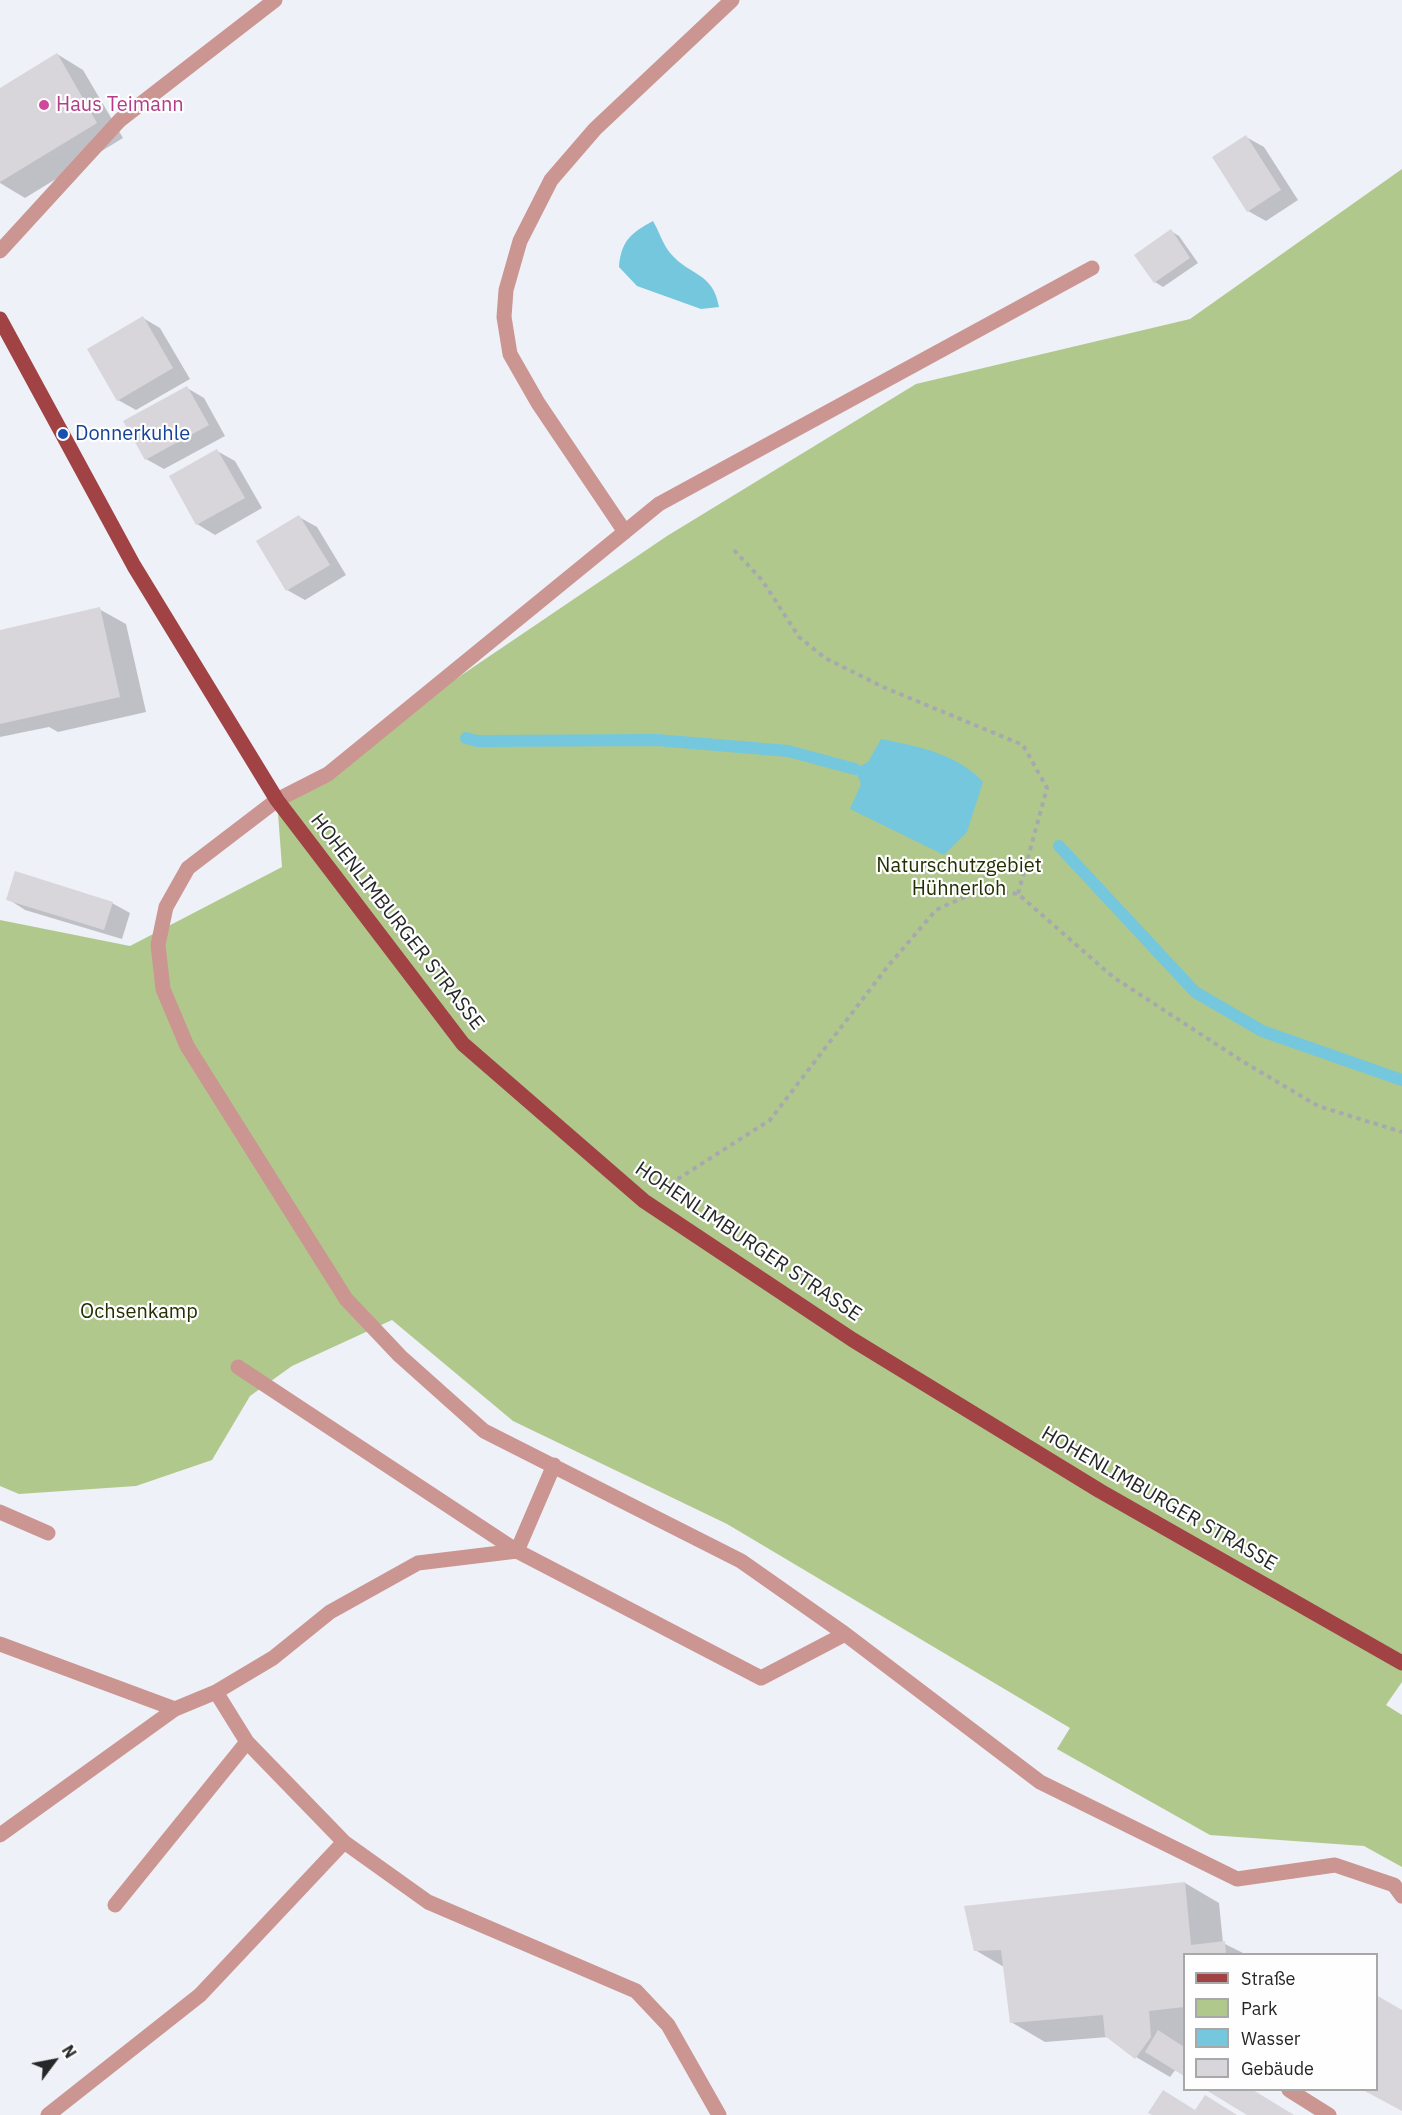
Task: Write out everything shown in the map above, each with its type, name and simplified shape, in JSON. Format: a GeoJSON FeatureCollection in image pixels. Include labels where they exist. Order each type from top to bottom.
{"type":"FeatureCollection","features":[{"type":"Feature","properties":{"kind":"main road","name":"HOHENLIMBURGER STRASSE"},"geometry":{"type":"LineString","coordinates":[[0,319],[134,566],[277,800],[463,1044],[644,1201],[853,1340],[1100,1491],[1402,1663]]}},
{"type":"Feature","properties":{"kind":"street"},"geometry":{"type":"LineString","coordinates":[[0,251],[120,120],[275,0]]}},
{"type":"Feature","properties":{"kind":"street"},"geometry":{"type":"LineString","coordinates":[[625,532],[538,404],[510,354],[504,317],[506,290],[519,241],[550,180],[595,129],[732,0]]}},
{"type":"Feature","properties":{"kind":"street"},"geometry":{"type":"LineString","coordinates":[[1092,268],[659,504],[328,774],[277,800],[188,867],[166,908],[158,945],[163,989],[187,1046],[346,1299],[400,1356],[484,1431],[741,1561],[844,1634],[1040,1782],[1237,1879],[1335,1865],[1394,1885],[1402,1896]]}},
{"type":"Feature","properties":{"kind":"street"},"geometry":{"type":"LineString","coordinates":[[238,1367],[517,1551],[761,1678],[844,1634]]}},
{"type":"Feature","properties":{"kind":"street"},"geometry":{"type":"LineString","coordinates":[[517,1551],[554,1465]]}},
{"type":"Feature","properties":{"kind":"street"},"geometry":{"type":"LineString","coordinates":[[0,1512],[48,1533]]}},
{"type":"Feature","properties":{"kind":"street"},"geometry":{"type":"LineString","coordinates":[[0,1835],[175,1709],[216,1692],[273,1658],[330,1612],[418,1563],[517,1551]]}},
{"type":"Feature","properties":{"kind":"street"},"geometry":{"type":"LineString","coordinates":[[0,1644],[175,1709]]}},
{"type":"Feature","properties":{"kind":"street"},"geometry":{"type":"LineString","coordinates":[[216,1692],[247,1742],[344,1842],[428,1902],[636,1991],[668,2025],[719,2115]]}},
{"type":"Feature","properties":{"kind":"street"},"geometry":{"type":"LineString","coordinates":[[115,1905],[247,1742]]}},
{"type":"Feature","properties":{"kind":"street"},"geometry":{"type":"LineString","coordinates":[[48,2115],[200,1995],[344,1842]]}},
{"type":"Feature","properties":{"kind":"street"},"geometry":{"type":"LineString","coordinates":[[1291,2091],[1329,2115]]}},
{"type":"Feature","properties":{"kind":"path"},"geometry":{"type":"LineString","coordinates":[[734,550],[762,580],[799,637],[825,658],[883,687],[1023,745],[1047,788],[1018,894]]}},
{"type":"Feature","properties":{"kind":"path"},"geometry":{"type":"LineString","coordinates":[[644,1201],[770,1120],[888,966],[936,910],[982,889],[1018,894],[1113,977],[1242,1062],[1318,1106],[1402,1132]]}},
{"type":"Feature","properties":{"kind":"green space","name":"Naturschutzgebiet Hühnerloh"},"geometry":{"type":"Polygon","coordinates":[[[1402,169],[1402,1682],[1386,1705],[1402,1715],[1402,1867],[1364,1846],[1210,1835],[1057,1749],[1070,1728],[727,1524],[513,1421],[392,1320],[292,1366],[250,1396],[212,1460],[136,1486],[19,1494],[0,1486],[0,920],[130,946],[282,867],[277,800],[667,536],[916,384],[1190,319],[1402,169]]]}},
{"type":"Feature","properties":{"kind":"water"},"geometry":{"type":"Polygon","coordinates":[[[653,221],[671,254],[712,287],[719,307],[701,309],[637,286],[619,267],[625,244],[633,234],[653,221]]]}},
{"type":"Feature","properties":{"kind":"water"},"geometry":{"type":"Polygon","coordinates":[[[881,739],[923,748],[949,758],[962,764],[983,782],[967,832],[944,855],[850,809],[861,784],[855,769],[868,762],[881,739]]]}},
{"type":"Feature","properties":{"kind":"building","name":"Haus Teimann"},"geometry":{"type":"Polygon","coordinates":[[[57,53],[97,123],[0,182],[0,88],[57,53]]]}},
{"type":"Feature","properties":{"kind":"building"},"geometry":{"type":"Polygon","coordinates":[[[1246,135],[1281,190],[1247,212],[1212,157],[1246,135]]]}},
{"type":"Feature","properties":{"kind":"building"},"geometry":{"type":"Polygon","coordinates":[[[1171,229],[1190,258],[1154,283],[1134,255],[1171,229]]]}},
{"type":"Feature","properties":{"kind":"building"},"geometry":{"type":"Polygon","coordinates":[[[143,316],[173,368],[117,401],[87,349],[143,316]]]}},
{"type":"Feature","properties":{"kind":"building"},"geometry":{"type":"Polygon","coordinates":[[[187,386],[209,425],[145,460],[123,421],[187,386]]]}},
{"type":"Feature","properties":{"kind":"building"},"geometry":{"type":"Polygon","coordinates":[[[217,449],[245,498],[196,525],[169,476],[217,449]]]}},
{"type":"Feature","properties":{"kind":"building"},"geometry":{"type":"Polygon","coordinates":[[[299,515],[330,565],[286,591],[256,541],[299,515]]]}},
{"type":"Feature","properties":{"kind":"building"},"geometry":{"type":"Polygon","coordinates":[[[100,607],[120,697],[0,724],[0,630],[100,607]]]}},
{"type":"Feature","properties":{"kind":"building"},"geometry":{"type":"Polygon","coordinates":[[[15,871],[113,902],[104,930],[6,900],[15,871]]]}},
{"type":"Feature","properties":{"kind":"building"},"geometry":{"type":"Polygon","coordinates":[[[1185,1882],[1191,1945],[1225,1941],[1226,1953],[1183,1953],[1183,2007],[1149,2011],[1151,2037],[1135,2059],[1105,2036],[1103,2015],[1010,2023],[1001,1950],[974,1951],[964,1906],[1185,1882]]]}},
{"type":"Feature","properties":{"kind":"building"},"geometry":{"type":"Polygon","coordinates":[[[1378,1996],[1402,2010],[1402,2111],[1365,2091],[1378,2091],[1378,1996]]]}},
{"type":"Feature","properties":{"kind":"building"},"geometry":{"type":"Polygon","coordinates":[[[1158,2030],[1183,2046],[1183,2075],[1145,2052],[1158,2030]]]}},
{"type":"Feature","properties":{"kind":"building"},"geometry":{"type":"Polygon","coordinates":[[[1163,2090],[1195,2110],[1205,2095],[1237,2115],[1152,2115],[1148,2113],[1163,2090]]]}},
{"type":"Feature","properties":{"kind":"building"},"geometry":{"type":"Polygon","coordinates":[[[1208,2091],[1255,2091],[1294,2115],[1247,2115],[1208,2091]]]}},
{"type":"Feature","properties":{"kind":"waterway"},"geometry":{"type":"LineString","coordinates":[[466,738],[477,741],[657,740],[788,751],[855,769]]}},
{"type":"Feature","properties":{"kind":"waterway"},"geometry":{"type":"LineString","coordinates":[[1059,846],[1195,992],[1262,1031],[1402,1080]]}},
{"type":"Feature","properties":{"kind":"place","name":"Haus Teimann"},"geometry":{"type":"Point","coordinates":[44,105]}},
{"type":"Feature","properties":{"kind":"place","name":"Donnerkuhle"},"geometry":{"type":"Point","coordinates":[63,434]}},
{"type":"Feature","properties":{"kind":"park label","name":"Ochsenkamp"},"geometry":{"type":"Point","coordinates":[139,1312]}}]}
